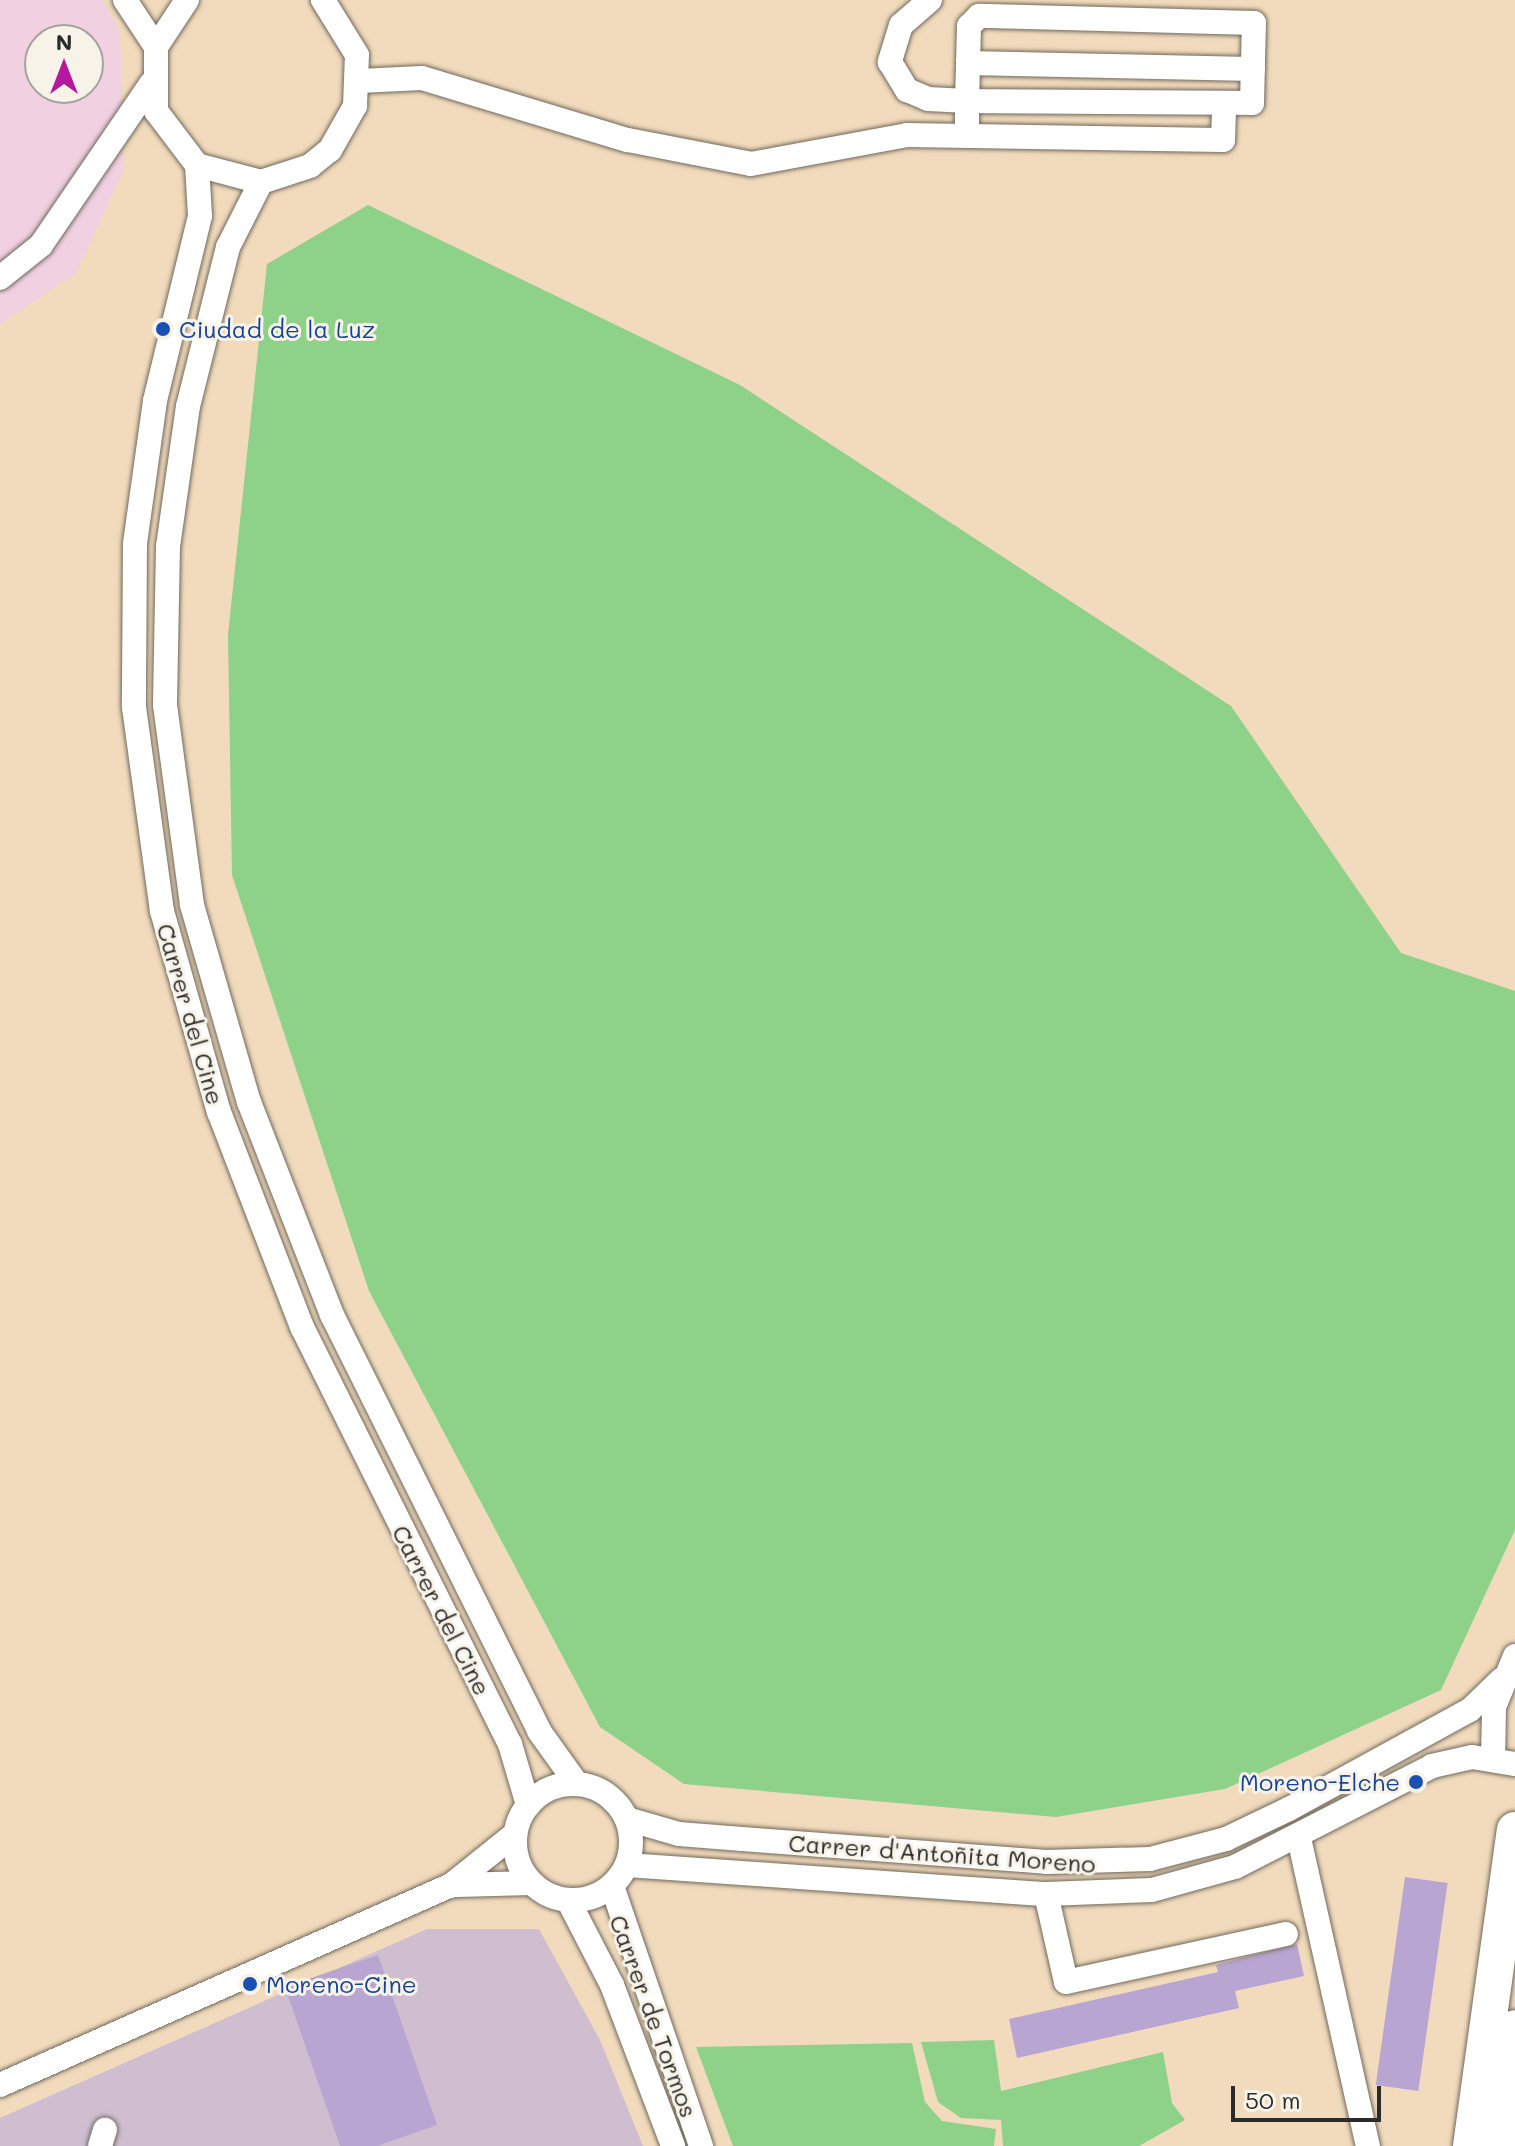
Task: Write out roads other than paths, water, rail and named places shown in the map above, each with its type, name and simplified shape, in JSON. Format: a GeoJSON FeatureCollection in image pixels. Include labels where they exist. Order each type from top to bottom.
{"type":"FeatureCollection","features":[{"type":"Feature","properties":{"kind":"highway"},"geometry":{"type":"LineString","coordinates":[[1471,2146],[1515,1830]]}},
{"type":"Feature","properties":{"kind":"highway"},"geometry":{"type":"LineString","coordinates":[[1498,2146],[1515,2028]]}},
{"type":"Feature","properties":{"kind":"street"},"geometry":{"type":"LineString","coordinates":[[125,0],[156,47]]}},
{"type":"Feature","properties":{"kind":"street"},"geometry":{"type":"LineString","coordinates":[[0,278],[41,245],[117,141],[151,84],[156,47],[184,0]]}},
{"type":"Feature","properties":{"kind":"street"},"geometry":{"type":"LineString","coordinates":[[151,84],[168,135],[197,165],[261,182],[310,166],[330,150],[346,130],[359,81],[348,32],[323,0]]}},
{"type":"Feature","properties":{"kind":"street"},"geometry":{"type":"LineString","coordinates":[[930,0],[892,41],[894,77],[928,99],[967,101],[1252,103],[1254,23],[979,16],[969,26],[967,101],[967,135]]}},
{"type":"Feature","properties":{"kind":"street"},"geometry":{"type":"LineString","coordinates":[[968,63],[1253,69]]}},
{"type":"Feature","properties":{"kind":"street"},"geometry":{"type":"LineString","coordinates":[[359,81],[422,78],[628,140],[751,164],[907,135],[1223,140],[1224,104]]}},
{"type":"Feature","properties":{"kind":"street"},"geometry":{"type":"LineString","coordinates":[[117,141],[168,135]]}},
{"type":"Feature","properties":{"kind":"street","name":"Carrer del Cine"},"geometry":{"type":"LineString","coordinates":[[197,165],[200,216],[155,401],[135,544],[134,707],[162,911],[219,1112],[296,1313],[510,1744],[528,1805]]}},
{"type":"Feature","properties":{"kind":"street","name":"Carrer del Cine"},"geometry":{"type":"LineString","coordinates":[[261,182],[228,247],[188,406],[168,546],[165,705],[192,905],[249,1102],[332,1315],[539,1731],[577,1784]]}},
{"type":"Feature","properties":{"kind":"street"},"geometry":{"type":"LineString","coordinates":[[1504,1762],[1501,1680],[1515,1656]]}},
{"type":"Feature","properties":{"kind":"street","name":"Carrer d'Antoñita Moreno"},"geometry":{"type":"LineString","coordinates":[[627,1819],[679,1834],[773,1842],[1084,1864],[1150,1859],[1226,1839],[1289,1809],[1470,1710],[1501,1680]]}},
{"type":"Feature","properties":{"kind":"street","name":"Carrer d'Antoñita Moreno"},"geometry":{"type":"LineString","coordinates":[[627,1865],[1046,1894],[1167,1887],[1299,1838],[1432,1766],[1504,1762]]}},
{"type":"Feature","properties":{"kind":"street"},"geometry":{"type":"LineString","coordinates":[[0,2085],[450,1886],[515,1834],[528,1805],[542,1793],[577,1784],[607,1795],[627,1819],[627,1865],[612,1886],[568,1900],[531,1883],[450,1886]]}},
{"type":"Feature","properties":{"kind":"street"},"geometry":{"type":"LineString","coordinates":[[515,1834],[531,1883]]}},
{"type":"Feature","properties":{"kind":"street"},"geometry":{"type":"LineString","coordinates":[[1299,1838],[1368,2146]]}},
{"type":"Feature","properties":{"kind":"street","name":"Carrer de Tormos"},"geometry":{"type":"LineString","coordinates":[[612,1886],[701,2146]]}},
{"type":"Feature","properties":{"kind":"street"},"geometry":{"type":"LineString","coordinates":[[1046,1894],[1066,1982],[1286,1934]]}},
{"type":"Feature","properties":{"kind":"street","name":"Carrer de Tormos"},"geometry":{"type":"LineString","coordinates":[[568,1900],[612,1985],[673,2146]]}},
{"type":"Feature","properties":{"kind":"place","name":"Ciudad de la Luz"},"geometry":{"type":"Point","coordinates":[163,329]}},
{"type":"Feature","properties":{"kind":"place","name":"Moreno-Elche"},"geometry":{"type":"Point","coordinates":[1416,1782]}},
{"type":"Feature","properties":{"kind":"place","name":"Moreno-Cine"},"geometry":{"type":"Point","coordinates":[250,1984]}}]}
